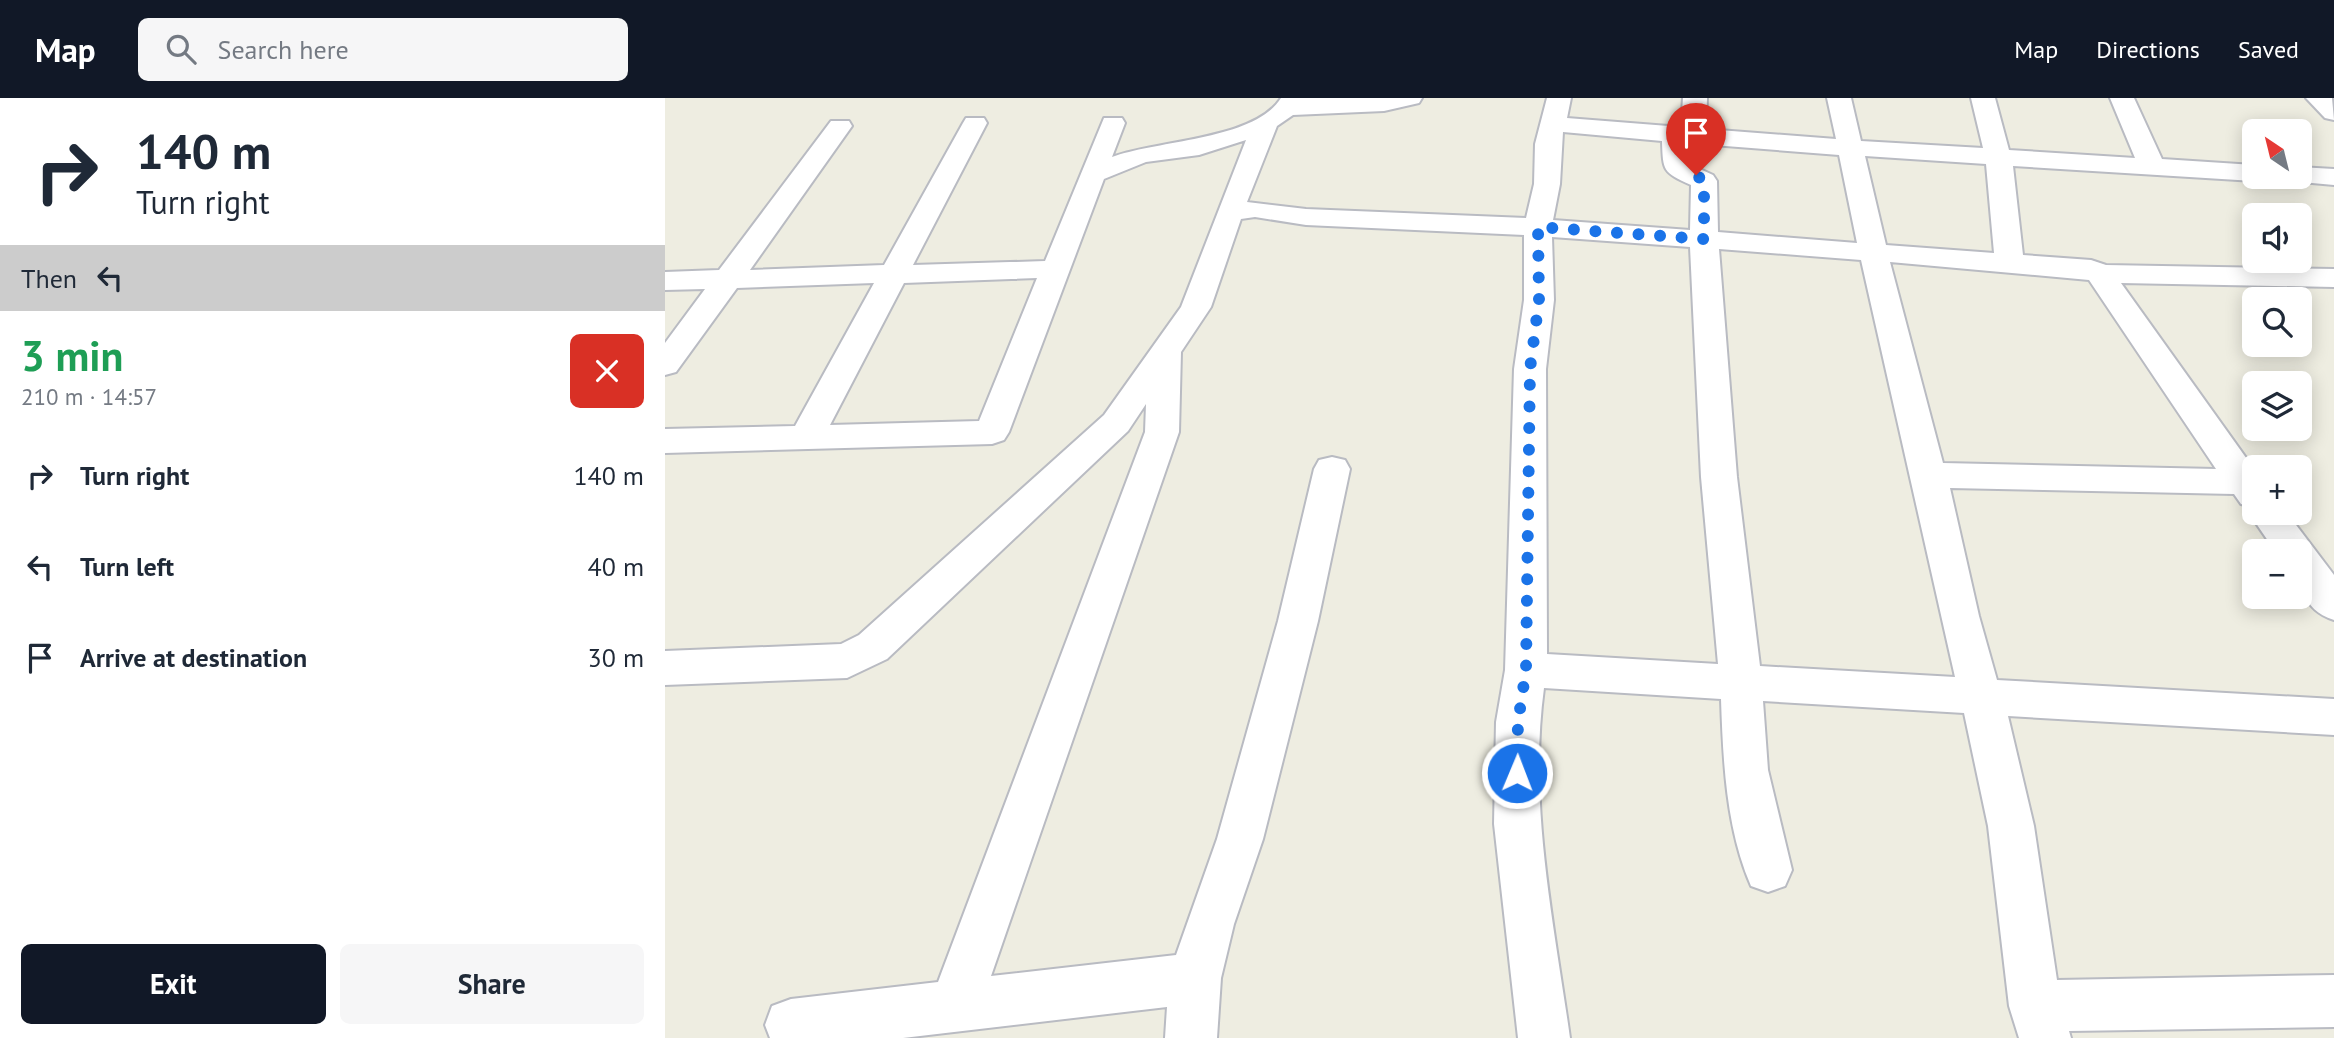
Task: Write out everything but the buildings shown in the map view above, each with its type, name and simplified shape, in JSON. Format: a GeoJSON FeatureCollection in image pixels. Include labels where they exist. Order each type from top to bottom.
{"type":"FeatureCollection","features":[{"type":"Feature","properties":{"kind":"street"},"geometry":{"type":"LineString","coordinates":[[665,668],[847,661],[873,647],[1116,423],[1196,307],[1229,213],[1264,126],[1275,114],[1290,103],[1384,104],[1410,98]]}},
{"type":"Feature","properties":{"kind":"street"},"geometry":{"type":"LineString","coordinates":[[1695,98],[1676,167],[1704,181],[1704,239],[1719,477],[1741,683],[1746,770],[1767,870]]}},
{"type":"Feature","properties":{"kind":"street"},"geometry":{"type":"LineString","coordinates":[[1839,98],[1872,250],[1929,475],[1959,616],[1982,699],[2011,826],[2040,1022],[2334,1001]]}},
{"type":"Feature","properties":{"kind":"street"},"geometry":{"type":"LineString","coordinates":[[1983,98],[2001,174],[2009,260]]}},
{"type":"Feature","properties":{"kind":"street"},"geometry":{"type":"LineString","coordinates":[[2122,98],[2152,167]]}},
{"type":"Feature","properties":{"kind":"street"},"geometry":{"type":"LineString","coordinates":[[2318,98],[2334,113]]}},
{"type":"Feature","properties":{"kind":"street"},"geometry":{"type":"LineString","coordinates":[[1544,1038],[1517,824],[1518,722],[1526,670],[1530,369],[1539,300],[1538,227],[1547,184],[1555,111],[1683,135],[2242,172]]}},
{"type":"Feature","properties":{"kind":"street"},"geometry":{"type":"LineString","coordinates":[[807,435],[975,123]]}},
{"type":"Feature","properties":{"kind":"street"},"geometry":{"type":"LineString","coordinates":[[665,441],[992,432],[1112,123]]}},
{"type":"Feature","properties":{"kind":"street"},"geometry":{"type":"LineString","coordinates":[[665,365],[840,126]]}},
{"type":"Feature","properties":{"kind":"street"},"geometry":{"type":"LineString","coordinates":[[1093,175],[1141,155],[1199,147],[1264,126]]}},
{"type":"Feature","properties":{"kind":"street"},"geometry":{"type":"LineString","coordinates":[[2312,176],[2334,177]]}},
{"type":"Feature","properties":{"kind":"street"},"geometry":{"type":"LineString","coordinates":[[1229,213],[1255,208],[1306,217],[1538,227],[1872,250],[2078,265],[2100,274],[2334,278]]}},
{"type":"Feature","properties":{"kind":"street"},"geometry":{"type":"LineString","coordinates":[[665,281],[1056,269]]}},
{"type":"Feature","properties":{"kind":"street"},"geometry":{"type":"LineString","coordinates":[[2100,274],[2242,478]]}},
{"type":"Feature","properties":{"kind":"street"},"geometry":{"type":"LineString","coordinates":[[955,1006],[1163,432],[1165,351]]}},
{"type":"Feature","properties":{"kind":"street"},"geometry":{"type":"LineString","coordinates":[[1191,1038],[1195,978],[1209,924],[1240,839],[1297,621],[1332,469]]}},
{"type":"Feature","properties":{"kind":"street"},"geometry":{"type":"LineString","coordinates":[[1929,475],[2242,488]]}},
{"type":"Feature","properties":{"kind":"street"},"geometry":{"type":"LineString","coordinates":[[2312,575],[2334,605]]}},
{"type":"Feature","properties":{"kind":"street"},"geometry":{"type":"LineString","coordinates":[[1526,670],[1982,699],[2334,717]]}},
{"type":"Feature","properties":{"kind":"street"},"geometry":{"type":"LineString","coordinates":[[791,1025],[1195,978]]}},
{"type":"Feature","properties":{"kind":"route"},"geometry":{"type":"LineString","coordinates":[[1517,773],[1518,722],[1526,670],[1531,486],[1530,369],[1539,300],[1538,227],[1704,239],[1704,181],[1696,175]]}}]}
